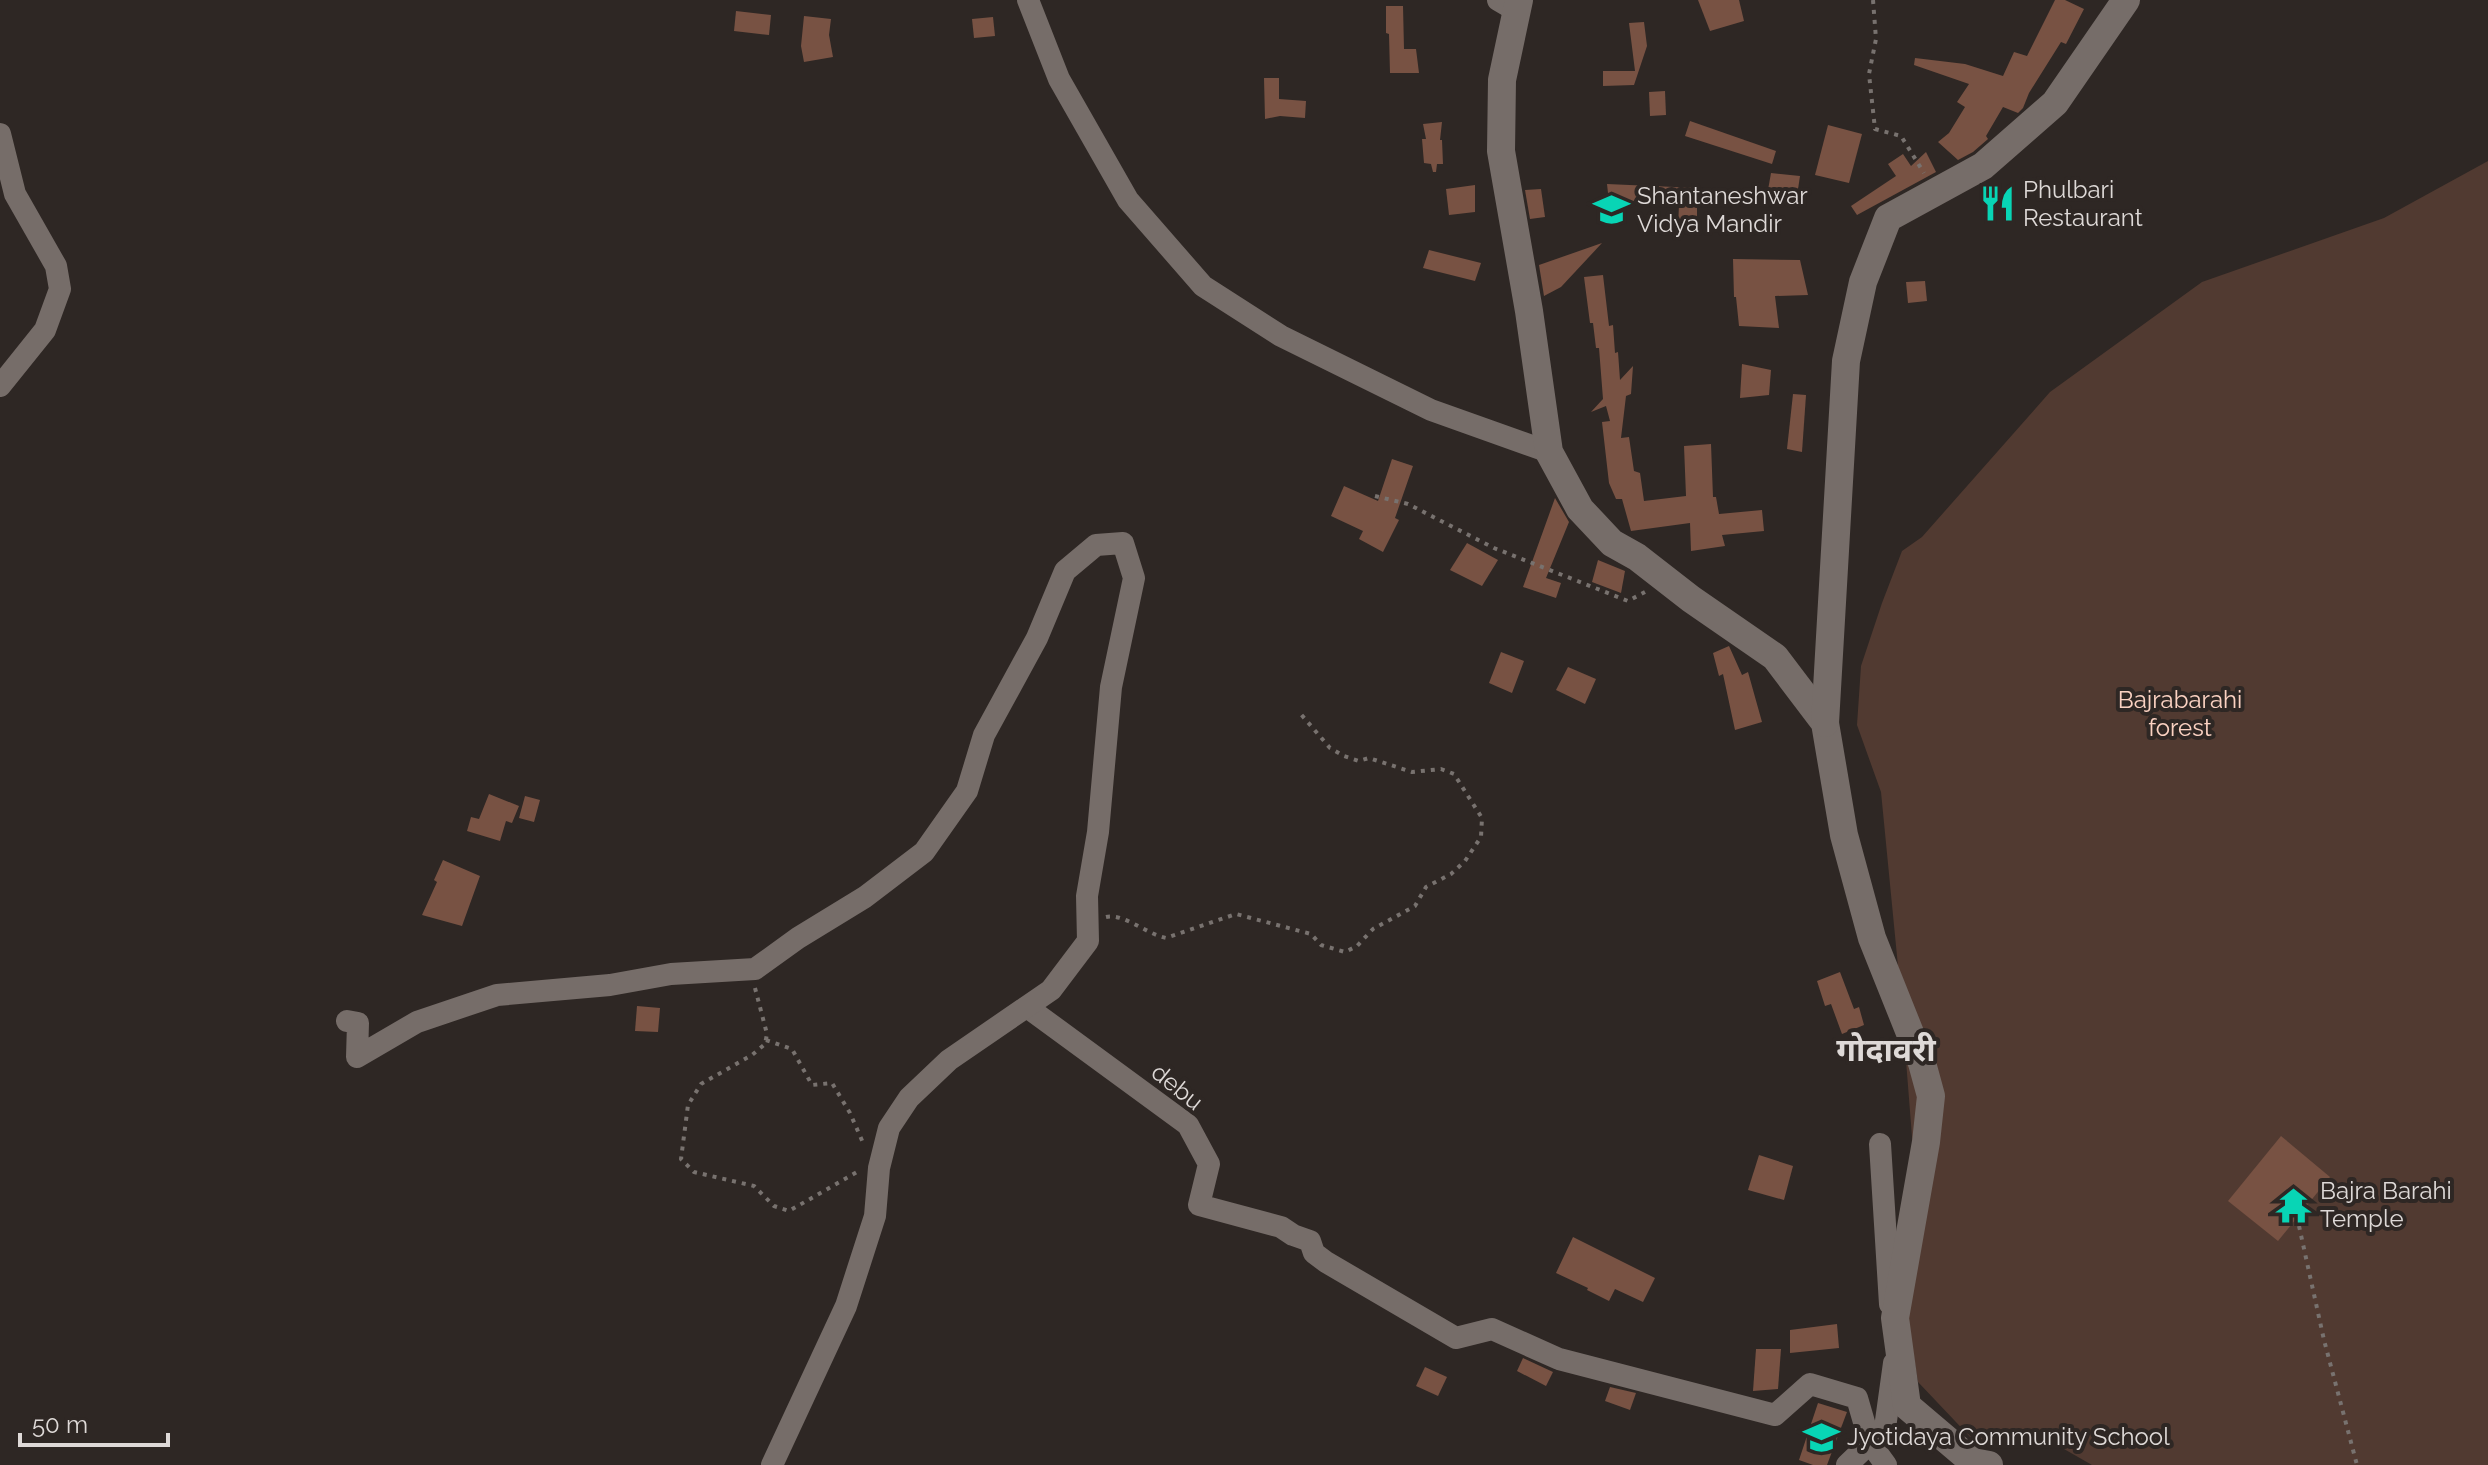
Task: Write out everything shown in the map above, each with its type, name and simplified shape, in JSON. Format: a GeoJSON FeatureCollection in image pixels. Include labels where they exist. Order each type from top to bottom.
{"type":"FeatureCollection","features":[{"type":"Feature","properties":{"kind":"street"},"geometry":{"type":"LineString","coordinates":[[1028,0],[1059,79],[1128,200],[1203,286],[1281,336],[1431,410],[1549,452]]}},
{"type":"Feature","properties":{"kind":"street"},"geometry":{"type":"LineString","coordinates":[[1989,1465],[1973,1462],[1907,1406],[1895,1318],[1926,1142],[1931,1096],[1922,1063],[1868,923],[1844,835],[1825,723],[1846,361],[1863,282],[1888,218],[1983,166],[2055,103],[2126,0]]}},
{"type":"Feature","properties":{"kind":"street"},"geometry":{"type":"LineString","coordinates":[[1511,3],[1502,80],[1501,151],[1529,311],[1549,452],[1580,509],[1612,543],[1637,557],[1686,596],[1775,657],[1825,723]]}},
{"type":"Feature","properties":{"kind":"street"},"geometry":{"type":"LineString","coordinates":[[0,134],[15,194],[56,266],[60,289],[45,330],[0,386]]}},
{"type":"Feature","properties":{"kind":"street"},"geometry":{"type":"LineString","coordinates":[[347,1021],[358,1023],[357,1057],[417,1022],[497,995],[610,985],[671,974],[755,969],[865,897],[924,852],[967,791],[984,735],[1037,638],[1065,571],[1096,545],[1123,543],[1134,578],[1111,687],[1098,832],[1087,896],[1088,941],[1051,990],[949,1060],[909,1098],[889,1128],[877,1168],[875,1216],[846,1306],[772,1465]]}},
{"type":"Feature","properties":{"kind":"street","name":"debu"},"geometry":{"type":"LineString","coordinates":[[1027,1007],[1188,1125],[1209,1164],[1199,1205],[1281,1227],[1310,1241],[1314,1253],[1326,1262],[1456,1338],[1492,1329],[1559,1359],[1775,1415],[1810,1384],[1857,1398],[1870,1443]]}},
{"type":"Feature","properties":{"kind":"street"},"geometry":{"type":"LineString","coordinates":[[1847,1465],[1885,1428],[1894,1365],[1880,1144]]}},
{"type":"Feature","properties":{"kind":"street"},"geometry":{"type":"LineString","coordinates":[[1870,1443],[1886,1465]]}},
{"type":"Feature","properties":{"kind":"path"},"geometry":{"type":"LineString","coordinates":[[1873,0],[1876,39],[1869,74],[1875,129],[1901,136],[1935,192]]}},
{"type":"Feature","properties":{"kind":"path"},"geometry":{"type":"LineString","coordinates":[[1375,496],[1408,504],[1494,548],[1628,601],[1652,589],[1686,596]]}},
{"type":"Feature","properties":{"kind":"path"},"geometry":{"type":"LineString","coordinates":[[1088,941],[1107,915],[1166,938],[1236,914],[1311,934],[1321,945],[1345,952],[1357,946],[1373,929],[1415,906],[1426,887],[1451,874],[1465,861],[1481,837],[1482,818],[1454,774],[1441,769],[1412,772],[1369,758],[1359,761],[1344,756],[1330,748],[1299,712]]}},
{"type":"Feature","properties":{"kind":"path"},"geometry":{"type":"LineString","coordinates":[[755,969],[754,984],[765,1044],[752,1055],[701,1084],[688,1105],[681,1159],[694,1172],[754,1186],[774,1206],[789,1211],[852,1174],[877,1168],[832,1083],[812,1085],[792,1049],[766,1040]]}},
{"type":"Feature","properties":{"kind":"path"},"geometry":{"type":"LineString","coordinates":[[2299,1226],[2324,1340],[2357,1465]]}},
{"type":"Feature","properties":{"kind":"green space","name":"Bajrabarahi forest"},"geometry":{"type":"Polygon","coordinates":[[[2488,161],[2488,1465],[2092,1465],[2043,1437],[1973,1440],[1918,1382],[1907,1316],[1914,1162],[1901,997],[1881,792],[1857,725],[1861,666],[1902,551],[1922,537],[2050,392],[2202,282],[2384,218],[2488,161]]]}},
{"type":"Feature","properties":{"kind":"building"},"geometry":{"type":"Polygon","coordinates":[[[1698,0],[1739,0],[1744,21],[1710,31],[1698,0]]]}},
{"type":"Feature","properties":{"kind":"building"},"geometry":{"type":"Polygon","coordinates":[[[2055,0],[2065,0],[2084,9],[2066,44],[2061,42],[2023,108],[2018,113],[2003,107],[1986,136],[1988,139],[1958,160],[1938,142],[1949,133],[1965,107],[1957,102],[1969,84],[1914,65],[1915,58],[1965,64],[2003,76],[2014,52],[2027,56],[2055,0]]]}},
{"type":"Feature","properties":{"kind":"building"},"geometry":{"type":"Polygon","coordinates":[[[1386,6],[1403,6],[1404,49],[1416,49],[1419,73],[1390,73],[1386,6]]]}},
{"type":"Feature","properties":{"kind":"building"},"geometry":{"type":"Polygon","coordinates":[[[736,11],[771,15],[769,35],[734,31],[736,11]]]}},
{"type":"Feature","properties":{"kind":"building"},"geometry":{"type":"Polygon","coordinates":[[[804,16],[831,19],[829,35],[833,57],[804,62],[801,46],[804,16]]]}},
{"type":"Feature","properties":{"kind":"building"},"geometry":{"type":"Polygon","coordinates":[[[993,17],[995,36],[974,38],[972,19],[993,17]]]}},
{"type":"Feature","properties":{"kind":"building"},"geometry":{"type":"Polygon","coordinates":[[[1644,22],[1647,46],[1634,85],[1603,86],[1603,71],[1635,71],[1629,23],[1644,22]]]}},
{"type":"Feature","properties":{"kind":"building"},"geometry":{"type":"Polygon","coordinates":[[[1264,78],[1279,78],[1279,99],[1306,101],[1305,118],[1280,116],[1265,119],[1264,78]]]}},
{"type":"Feature","properties":{"kind":"building"},"geometry":{"type":"Polygon","coordinates":[[[1665,91],[1666,115],[1650,116],[1649,92],[1665,91]]]}},
{"type":"Feature","properties":{"kind":"building"},"geometry":{"type":"Polygon","coordinates":[[[1690,121],[1776,151],[1772,164],[1685,136],[1690,121]]]}},
{"type":"Feature","properties":{"kind":"building"},"geometry":{"type":"Polygon","coordinates":[[[1442,122],[1440,140],[1443,164],[1437,164],[1436,172],[1433,172],[1431,164],[1424,163],[1422,139],[1426,139],[1423,124],[1442,122]]]}},
{"type":"Feature","properties":{"kind":"building"},"geometry":{"type":"Polygon","coordinates":[[[1828,125],[1862,134],[1849,183],[1815,175],[1828,125]]]}},
{"type":"Feature","properties":{"kind":"building"},"geometry":{"type":"Polygon","coordinates":[[[1926,152],[1936,172],[1857,215],[1851,206],[1896,176],[1888,164],[1903,154],[1911,166],[1926,152]]]}},
{"type":"Feature","properties":{"kind":"building"},"geometry":{"type":"Polygon","coordinates":[[[1771,173],[1800,176],[1797,196],[1768,190],[1771,173]]]}},
{"type":"Feature","properties":{"kind":"building"},"geometry":{"type":"Polygon","coordinates":[[[1607,184],[1697,188],[1697,229],[1678,229],[1679,204],[1609,202],[1607,184]]]}},
{"type":"Feature","properties":{"kind":"building"},"geometry":{"type":"Polygon","coordinates":[[[1475,185],[1475,212],[1449,215],[1446,189],[1475,185]]]}},
{"type":"Feature","properties":{"kind":"building"},"geometry":{"type":"Polygon","coordinates":[[[1541,189],[1545,217],[1530,219],[1525,190],[1541,189]]]}},
{"type":"Feature","properties":{"kind":"building"},"geometry":{"type":"Polygon","coordinates":[[[1602,243],[1561,287],[1544,296],[1539,265],[1602,243]]]}},
{"type":"Feature","properties":{"kind":"building"},"geometry":{"type":"Polygon","coordinates":[[[1429,250],[1481,263],[1475,281],[1423,268],[1429,250]]]}},
{"type":"Feature","properties":{"kind":"building"},"geometry":{"type":"Polygon","coordinates":[[[1733,259],[1800,260],[1808,295],[1775,296],[1779,328],[1739,326],[1733,259]]]}},
{"type":"Feature","properties":{"kind":"building"},"geometry":{"type":"Polygon","coordinates":[[[1603,275],[1609,326],[1613,325],[1615,353],[1618,352],[1620,380],[1633,366],[1631,394],[1626,396],[1621,438],[1629,437],[1634,471],[1640,473],[1644,501],[1686,496],[1684,446],[1711,444],[1713,497],[1716,497],[1719,514],[1762,510],[1764,531],[1722,535],[1725,546],[1691,551],[1690,523],[1631,531],[1622,499],[1616,499],[1609,483],[1602,422],[1610,421],[1606,406],[1591,412],[1603,399],[1599,348],[1596,348],[1593,323],[1590,323],[1584,277],[1603,275]]]}},
{"type":"Feature","properties":{"kind":"building"},"geometry":{"type":"Polygon","coordinates":[[[1925,281],[1927,301],[1908,303],[1906,282],[1925,281]]]}},
{"type":"Feature","properties":{"kind":"building"},"geometry":{"type":"Polygon","coordinates":[[[1742,364],[1771,370],[1769,395],[1740,398],[1742,364]]]}},
{"type":"Feature","properties":{"kind":"building"},"geometry":{"type":"Polygon","coordinates":[[[1793,394],[1806,395],[1802,452],[1787,449],[1793,394]]]}},
{"type":"Feature","properties":{"kind":"building"},"geometry":{"type":"Polygon","coordinates":[[[1392,459],[1413,466],[1395,518],[1399,520],[1383,552],[1359,539],[1363,531],[1331,516],[1344,486],[1378,501],[1392,459]]]}},
{"type":"Feature","properties":{"kind":"building"},"geometry":{"type":"Polygon","coordinates":[[[1555,498],[1569,522],[1546,578],[1561,583],[1556,598],[1523,587],[1555,498]]]}},
{"type":"Feature","properties":{"kind":"building"},"geometry":{"type":"Polygon","coordinates":[[[1467,543],[1498,560],[1482,586],[1450,570],[1467,543]]]}},
{"type":"Feature","properties":{"kind":"building"},"geometry":{"type":"Polygon","coordinates":[[[1598,560],[1625,571],[1621,593],[1592,582],[1598,560]]]}},
{"type":"Feature","properties":{"kind":"building"},"geometry":{"type":"Polygon","coordinates":[[[1729,646],[1742,675],[1748,672],[1762,722],[1735,730],[1723,674],[1719,676],[1713,653],[1729,646]]]}},
{"type":"Feature","properties":{"kind":"building"},"geometry":{"type":"Polygon","coordinates":[[[1501,652],[1524,661],[1512,693],[1489,683],[1501,652]]]}},
{"type":"Feature","properties":{"kind":"building"},"geometry":{"type":"Polygon","coordinates":[[[1568,667],[1596,679],[1585,704],[1556,690],[1568,667]]]}},
{"type":"Feature","properties":{"kind":"building"},"geometry":{"type":"Polygon","coordinates":[[[489,794],[519,806],[512,823],[506,821],[500,841],[467,831],[471,817],[479,819],[489,794]]]}},
{"type":"Feature","properties":{"kind":"building"},"geometry":{"type":"Polygon","coordinates":[[[525,796],[540,800],[534,822],[519,818],[525,796]]]}},
{"type":"Feature","properties":{"kind":"building"},"geometry":{"type":"Polygon","coordinates":[[[443,860],[480,876],[462,926],[422,915],[443,860]]]}},
{"type":"Feature","properties":{"kind":"building"},"geometry":{"type":"Polygon","coordinates":[[[1840,972],[1854,1009],[1859,1007],[1864,1025],[1842,1034],[1831,1004],[1825,1006],[1817,981],[1840,972]]]}},
{"type":"Feature","properties":{"kind":"building"},"geometry":{"type":"Polygon","coordinates":[[[637,1006],[660,1008],[658,1032],[635,1031],[637,1006]]]}},
{"type":"Feature","properties":{"kind":"building"},"geometry":{"type":"Polygon","coordinates":[[[2281,1136],[2330,1177],[2278,1241],[2228,1201],[2281,1136]]]}},
{"type":"Feature","properties":{"kind":"building"},"geometry":{"type":"Polygon","coordinates":[[[1759,1155],[1793,1166],[1784,1200],[1748,1190],[1759,1155]]]}},
{"type":"Feature","properties":{"kind":"building"},"geometry":{"type":"Polygon","coordinates":[[[1573,1237],[1655,1278],[1643,1302],[1615,1289],[1609,1301],[1556,1273],[1573,1237]]]}},
{"type":"Feature","properties":{"kind":"building"},"geometry":{"type":"Polygon","coordinates":[[[1837,1324],[1839,1348],[1790,1353],[1790,1330],[1837,1324]]]}},
{"type":"Feature","properties":{"kind":"building"},"geometry":{"type":"Polygon","coordinates":[[[1756,1349],[1781,1349],[1778,1389],[1753,1391],[1756,1349]]]}},
{"type":"Feature","properties":{"kind":"building"},"geometry":{"type":"Polygon","coordinates":[[[1523,1358],[1553,1372],[1546,1386],[1517,1371],[1523,1358]]]}},
{"type":"Feature","properties":{"kind":"building"},"geometry":{"type":"Polygon","coordinates":[[[1425,1367],[1447,1377],[1438,1396],[1416,1386],[1425,1367]]]}},
{"type":"Feature","properties":{"kind":"building"},"geometry":{"type":"Polygon","coordinates":[[[1610,1387],[1636,1393],[1630,1410],[1605,1401],[1610,1387]]]}},
{"type":"Feature","properties":{"kind":"building","name":"Jyotidaya Community School"},"geometry":{"type":"Polygon","coordinates":[[[1818,1403],[1847,1412],[1827,1465],[1813,1465],[1799,1460],[1818,1403]]]}},
{"type":"Feature","properties":{"kind":"place","name":"Phulbari Restaurant"},"geometry":{"type":"Point","coordinates":[1997,204]}},
{"type":"Feature","properties":{"kind":"place","name":"Shantaneshwar Vidya Mandir"},"geometry":{"type":"Point","coordinates":[1611,210]}},
{"type":"Feature","properties":{"kind":"place","name":"Bajra Barahi Temple"},"geometry":{"type":"Point","coordinates":[2294,1205]}},
{"type":"Feature","properties":{"kind":"place","name":"Jyotidaya Community School"},"geometry":{"type":"Point","coordinates":[1821,1437]}},
{"type":"Feature","properties":{"kind":"district","name":"गोदावरी"},"geometry":{"type":"Point","coordinates":[1886,1050]}}]}
